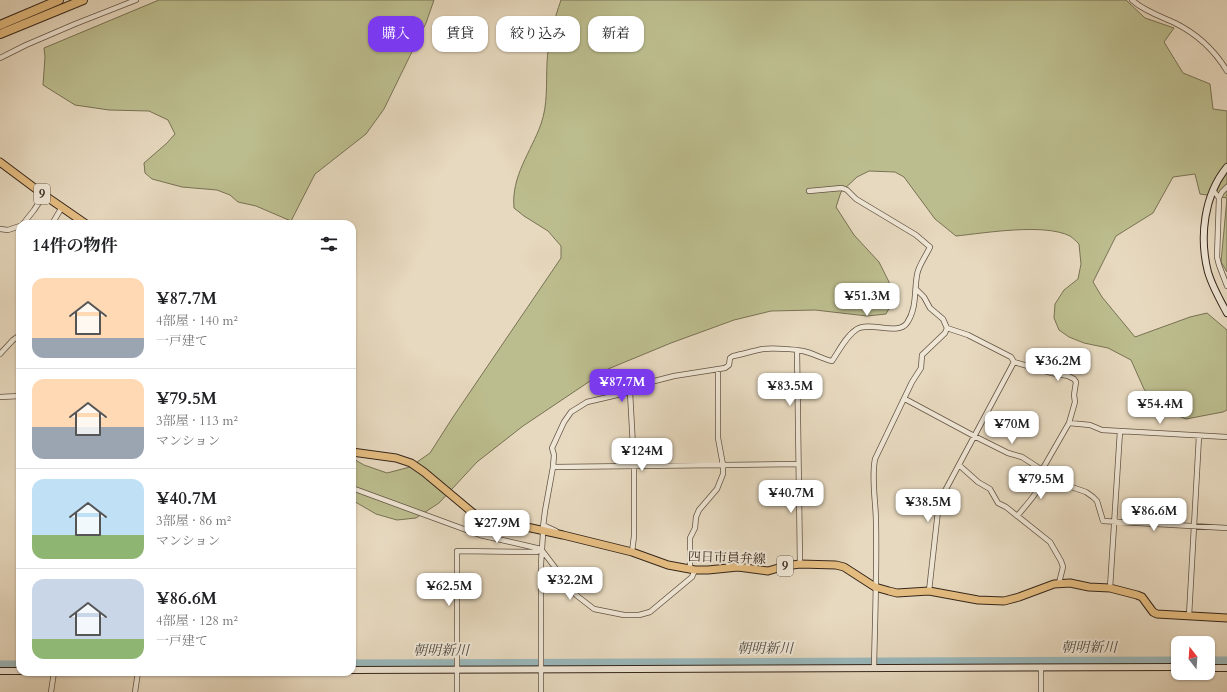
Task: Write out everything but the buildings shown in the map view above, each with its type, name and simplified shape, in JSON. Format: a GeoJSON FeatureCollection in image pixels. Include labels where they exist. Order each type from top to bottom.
{"type":"FeatureCollection","features":[{"type":"Feature","properties":{"kind":"highway"},"geometry":{"type":"LineString","coordinates":[[0,25],[59,0]]}},
{"type":"Feature","properties":{"kind":"highway"},"geometry":{"type":"LineString","coordinates":[[0,34],[83,0]]}},
{"type":"Feature","properties":{"kind":"main road","name":"9"},"geometry":{"type":"LineString","coordinates":[[0,162],[81,220]]}},
{"type":"Feature","properties":{"kind":"main road","name":"四日市員弁線"},"geometry":{"type":"LineString","coordinates":[[356,453],[396,458],[411,463],[473,513],[488,521],[514,524],[563,535],[632,552],[668,565],[708,570],[738,567],[768,571],[785,566],[800,564],[836,565],[844,567],[875,586],[888,591],[897,593],[929,591],[978,600],[1004,601],[1059,582],[1070,583],[1089,587],[1110,588],[1137,594],[1142,597],[1153,612],[1157,614],[1227,618]]}},
{"type":"Feature","properties":{"kind":"street"},"geometry":{"type":"LineString","coordinates":[[0,58],[75,24],[136,0]]}},
{"type":"Feature","properties":{"kind":"street"},"geometry":{"type":"LineString","coordinates":[[1132,0],[1149,12],[1178,24],[1194,34],[1213,52],[1227,71]]}},
{"type":"Feature","properties":{"kind":"street"},"geometry":{"type":"LineString","coordinates":[[1227,167],[1213,190],[1206,213],[1204,234],[1204,255],[1208,273],[1227,313]]}},
{"type":"Feature","properties":{"kind":"street"},"geometry":{"type":"LineString","coordinates":[[1227,187],[1222,192],[1220,198],[1217,257],[1227,286]]}},
{"type":"Feature","properties":{"kind":"street"},"geometry":{"type":"LineString","coordinates":[[563,535],[543,526],[544,511],[553,468],[553,443],[571,412],[587,402],[630,392],[639,385],[674,376],[725,368],[729,365],[730,358],[733,356],[765,349],[805,351],[832,361],[852,333],[858,328],[866,326],[897,328],[907,324],[915,304],[917,274],[930,247],[916,235],[856,199],[847,190],[842,188],[809,191]]}},
{"type":"Feature","properties":{"kind":"street"},"geometry":{"type":"LineString","coordinates":[[1213,190],[1220,198]]}},
{"type":"Feature","properties":{"kind":"street"},"geometry":{"type":"LineString","coordinates":[[27,220],[44,195]]}},
{"type":"Feature","properties":{"kind":"street"},"geometry":{"type":"LineString","coordinates":[[54,220],[62,206]]}},
{"type":"Feature","properties":{"kind":"street"},"geometry":{"type":"LineString","coordinates":[[0,229],[8,230],[16,227]]}},
{"type":"Feature","properties":{"kind":"street"},"geometry":{"type":"LineString","coordinates":[[916,291],[924,297],[930,308],[943,319],[948,328],[968,335],[1011,358],[1014,362],[1068,376],[1076,382],[1074,395],[1075,402],[1069,423],[1044,472],[1042,484],[1017,516]]}},
{"type":"Feature","properties":{"kind":"street"},"geometry":{"type":"LineString","coordinates":[[874,664],[875,586],[877,580],[876,513],[873,469],[875,459],[920,368],[922,355],[945,333],[948,328]]}},
{"type":"Feature","properties":{"kind":"street"},"geometry":{"type":"LineString","coordinates":[[0,354],[16,338]]}},
{"type":"Feature","properties":{"kind":"street"},"geometry":{"type":"LineString","coordinates":[[797,350],[800,564]]}},
{"type":"Feature","properties":{"kind":"street"},"geometry":{"type":"LineString","coordinates":[[929,591],[939,502],[1014,362]]}},
{"type":"Feature","properties":{"kind":"street"},"geometry":{"type":"LineString","coordinates":[[356,489],[480,535],[541,549],[576,595],[594,609],[624,615],[639,615],[650,612],[692,577],[690,538],[695,528],[696,517],[699,510],[717,489],[722,474],[723,465],[718,438],[718,370]]}},
{"type":"Feature","properties":{"kind":"street"},"geometry":{"type":"LineString","coordinates":[[630,392],[634,465],[634,536],[632,552]]}},
{"type":"Feature","properties":{"kind":"street"},"geometry":{"type":"LineString","coordinates":[[0,397],[16,396]]}},
{"type":"Feature","properties":{"kind":"street"},"geometry":{"type":"LineString","coordinates":[[905,399],[1008,453],[1022,457],[1063,484],[1086,492],[1093,497],[1100,510],[1103,521],[1227,528]]}},
{"type":"Feature","properties":{"kind":"street"},"geometry":{"type":"LineString","coordinates":[[1069,423],[1090,425],[1102,430],[1227,437]]}},
{"type":"Feature","properties":{"kind":"street"},"geometry":{"type":"LineString","coordinates":[[1110,588],[1120,431]]}},
{"type":"Feature","properties":{"kind":"street"},"geometry":{"type":"LineString","coordinates":[[1189,616],[1199,436]]}},
{"type":"Feature","properties":{"kind":"street"},"geometry":{"type":"LineString","coordinates":[[553,468],[634,465],[798,464]]}},
{"type":"Feature","properties":{"kind":"street"},"geometry":{"type":"LineString","coordinates":[[959,465],[978,482],[990,489],[998,502],[1050,542],[1063,567],[1059,582]]}},
{"type":"Feature","properties":{"kind":"street"},"geometry":{"type":"LineString","coordinates":[[541,692],[540,660],[542,533]]}},
{"type":"Feature","properties":{"kind":"street"},"geometry":{"type":"LineString","coordinates":[[457,692],[457,551],[537,552],[541,549]]}},
{"type":"Feature","properties":{"kind":"street"},"geometry":{"type":"LineString","coordinates":[[356,670],[457,666],[540,668],[790,669],[874,664],[1041,667],[1171,667]]}},
{"type":"Feature","properties":{"kind":"street"},"geometry":{"type":"LineString","coordinates":[[1041,667],[1041,692]]}},
{"type":"Feature","properties":{"kind":"street"},"geometry":{"type":"LineString","coordinates":[[1215,668],[1227,668]]}},
{"type":"Feature","properties":{"kind":"street"},"geometry":{"type":"LineString","coordinates":[[0,671],[16,671]]}},
{"type":"Feature","properties":{"kind":"street"},"geometry":{"type":"LineString","coordinates":[[51,692],[53,676]]}},
{"type":"Feature","properties":{"kind":"street"},"geometry":{"type":"LineString","coordinates":[[135,692],[137,676]]}},
{"type":"Feature","properties":{"kind":"green space"},"geometry":{"type":"Polygon","coordinates":[[[159,0],[434,0],[424,27],[424,16],[368,16],[368,52],[412,52],[384,109],[366,134],[315,174],[292,220],[256,206],[238,202],[230,195],[217,190],[182,187],[152,179],[145,173],[144,163],[175,134],[168,120],[149,111],[109,110],[75,105],[43,85],[45,57],[44,48],[159,0]]]}},
{"type":"Feature","properties":{"kind":"green space"},"geometry":{"type":"Polygon","coordinates":[[[561,0],[1126,0],[1145,18],[1174,28],[1164,42],[1183,73],[1210,84],[1213,109],[1227,111],[1227,198],[1200,194],[1195,174],[1173,177],[1153,213],[1116,236],[1093,282],[1102,297],[1135,337],[1190,317],[1207,313],[1227,330],[1227,410],[1186,419],[1161,409],[1144,389],[1131,360],[1108,348],[1084,343],[1069,337],[1059,330],[1054,318],[1055,304],[1064,290],[1078,279],[1081,264],[1079,244],[1070,236],[1059,232],[1030,229],[956,236],[935,219],[904,177],[895,172],[869,171],[857,177],[841,192],[836,207],[854,235],[879,262],[889,282],[892,303],[886,314],[867,316],[815,310],[771,311],[734,320],[671,343],[608,369],[523,426],[477,462],[439,503],[416,518],[397,520],[376,514],[356,502],[356,460],[364,465],[387,473],[410,467],[430,453],[561,258],[561,246],[548,231],[514,208],[514,196],[519,175],[537,134],[543,116],[546,101],[548,52],[580,52],[580,16],[556,16],[561,0]]]}},
{"type":"Feature","properties":{"kind":"green space"},"geometry":{"type":"Polygon","coordinates":[[[1227,198],[1227,272],[1221,262],[1227,198]]]}},
{"type":"Feature","properties":{"kind":"waterway","name":"朝明新川"},"geometry":{"type":"LineString","coordinates":[[356,664],[1171,661]]}},
{"type":"Feature","properties":{"kind":"waterway","name":"朝明新川"},"geometry":{"type":"LineString","coordinates":[[1215,661],[1227,661]]}},
{"type":"Feature","properties":{"kind":"waterway","name":"朝明新川"},"geometry":{"type":"LineString","coordinates":[[0,665],[16,665]]}}]}
